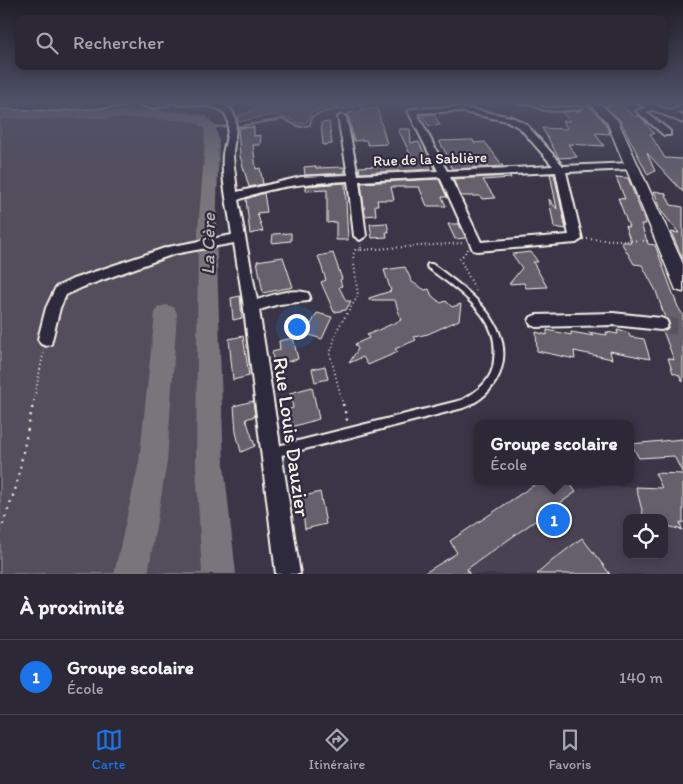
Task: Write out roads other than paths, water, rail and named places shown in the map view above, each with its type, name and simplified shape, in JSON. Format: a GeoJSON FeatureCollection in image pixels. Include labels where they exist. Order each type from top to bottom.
{"type":"FeatureCollection","features":[{"type":"Feature","properties":{"kind":"main road"},"geometry":{"type":"LineString","coordinates":[[615,129],[683,285]]}},
{"type":"Feature","properties":{"kind":"street","name":"Rue Louis Dauzier"},"geometry":{"type":"LineString","coordinates":[[231,129],[228,155],[232,198],[251,306],[288,574]]}},
{"type":"Feature","properties":{"kind":"street"},"geometry":{"type":"LineString","coordinates":[[341,129],[353,177],[360,236]]}},
{"type":"Feature","properties":{"kind":"street"},"geometry":{"type":"LineString","coordinates":[[421,129],[476,244],[576,239],[560,168],[525,129]]}},
{"type":"Feature","properties":{"kind":"street"},"geometry":{"type":"LineString","coordinates":[[662,129],[667,133]]}},
{"type":"Feature","properties":{"kind":"street","name":"Rue de la Sablière"},"geometry":{"type":"LineString","coordinates":[[232,198],[250,191],[301,180],[631,166]]}},
{"type":"Feature","properties":{"kind":"street"},"geometry":{"type":"LineString","coordinates":[[230,172],[235,186],[250,191]]}},
{"type":"Feature","properties":{"kind":"street"},"geometry":{"type":"LineString","coordinates":[[46,339],[53,308],[61,291],[78,283],[172,250],[239,238]]}},
{"type":"Feature","properties":{"kind":"street"},"geometry":{"type":"LineString","coordinates":[[251,306],[279,299],[303,297]]}},
{"type":"Feature","properties":{"kind":"street"},"geometry":{"type":"LineString","coordinates":[[536,321],[613,319],[661,324]]}},
{"type":"Feature","properties":{"kind":"lane"},"geometry":{"type":"LineString","coordinates":[[271,453],[463,404],[476,398],[488,387],[496,374],[500,354],[493,326],[475,302],[430,266]]}},
{"type":"Feature","properties":{"kind":"waterway","name":"La Cère"},"geometry":{"type":"LineString","coordinates":[[210,129],[212,142],[207,231],[210,465],[219,574]]}},
{"type":"Feature","properties":{"kind":"waterway","name":"La Cère"},"geometry":{"type":"LineString","coordinates":[[131,574],[153,462],[166,313]]}},
{"type":"Feature","properties":{"kind":"tunnel"},"geometry":{"type":"LineString","coordinates":[[661,324],[683,328]]}},
{"type":"Feature","properties":{"kind":"place","name":"Groupe scolaire"},"geometry":{"type":"Point","coordinates":[554,520]}}]}
